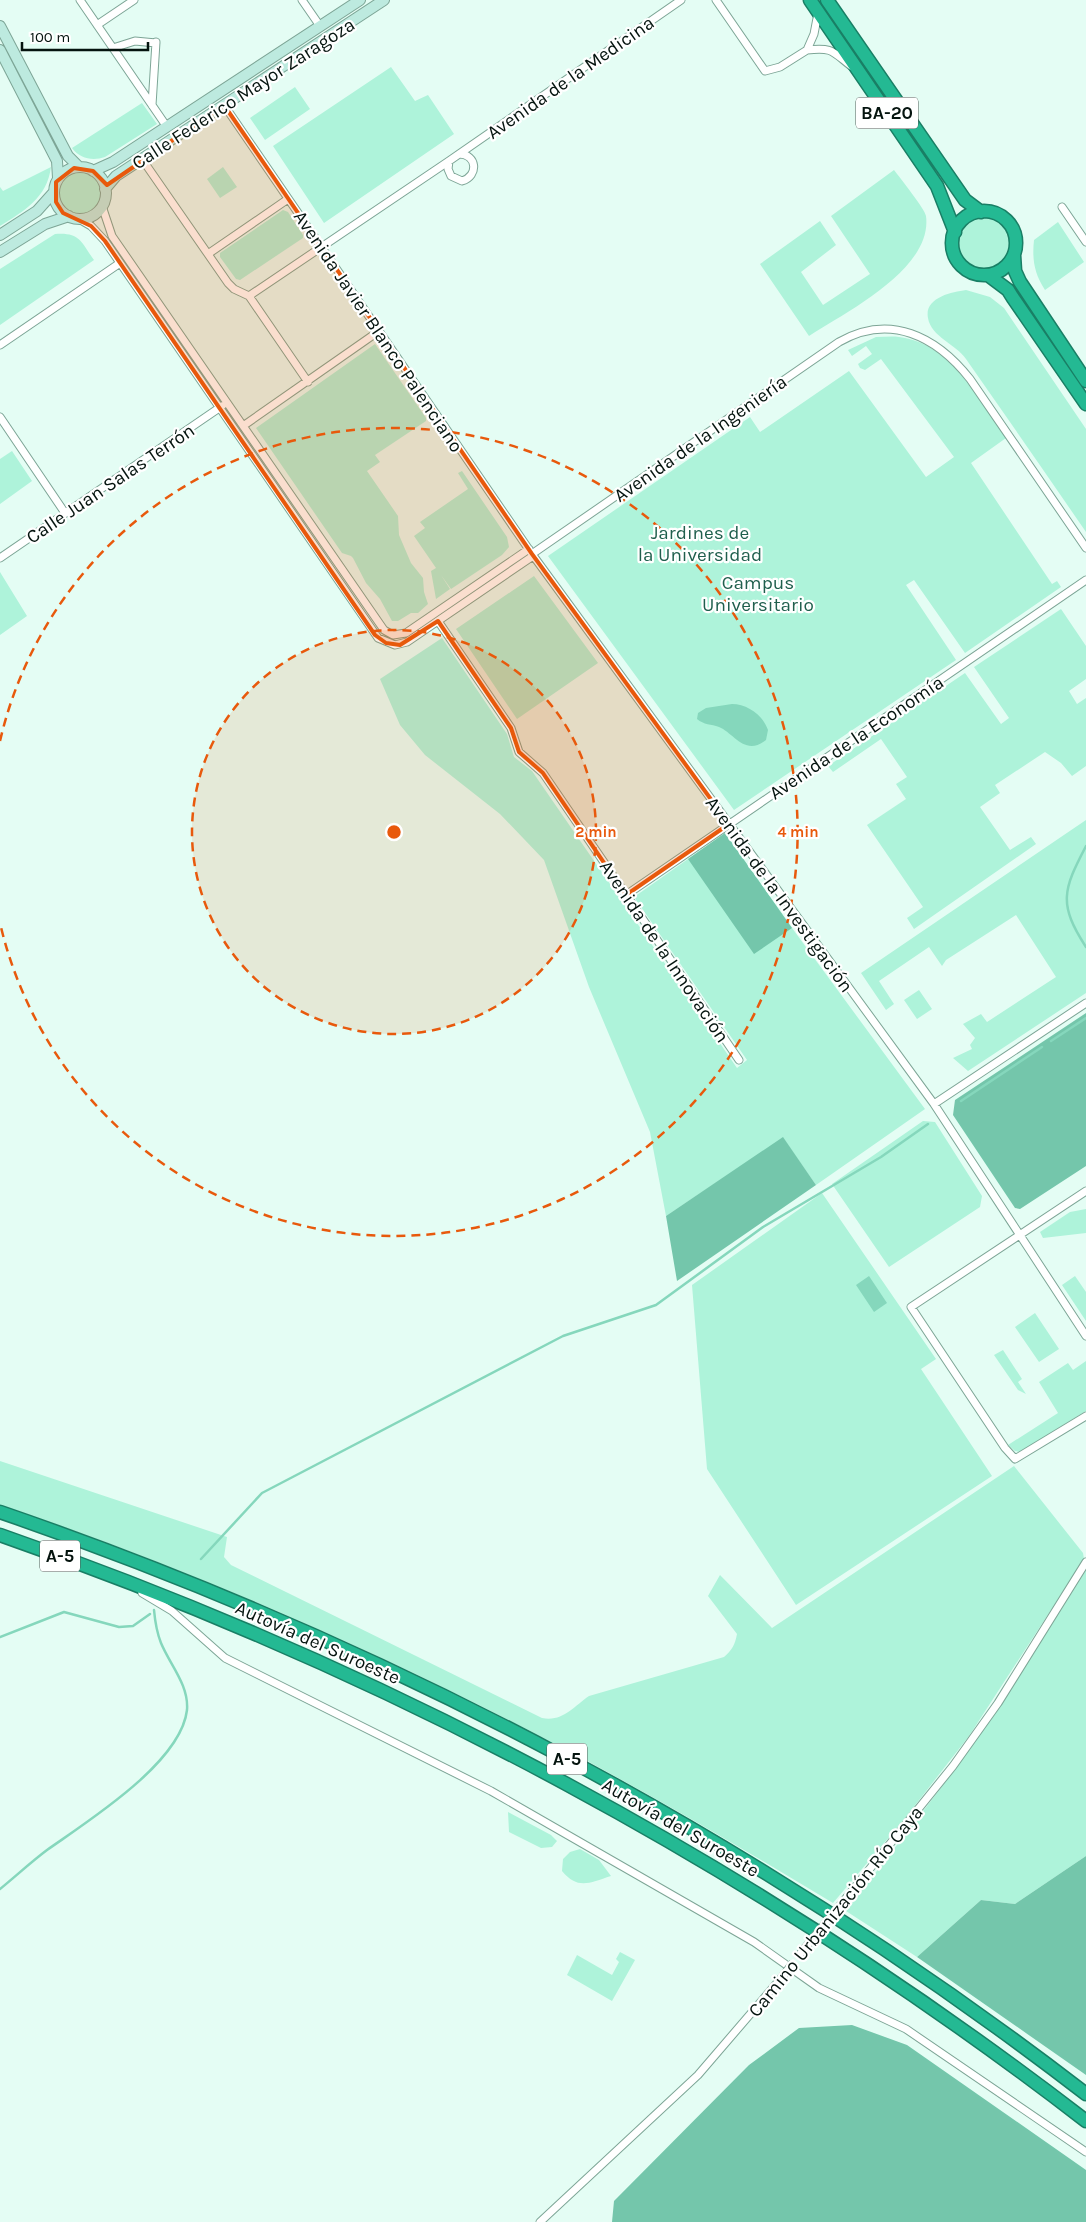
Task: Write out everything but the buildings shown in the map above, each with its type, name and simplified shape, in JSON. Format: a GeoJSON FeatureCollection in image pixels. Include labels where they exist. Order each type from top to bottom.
{"type":"FeatureCollection","features":[{"type":"Feature","properties":{"kind":"highway","name":"BA-20"},"geometry":{"type":"LineString","coordinates":[[810,0],[936,186],[955,232],[953,246],[959,263],[973,273],[988,275],[1008,290],[1086,404]]}},
{"type":"Feature","properties":{"kind":"highway","name":"BA-20"},"geometry":{"type":"LineString","coordinates":[[827,0],[964,200],[981,212],[1001,216],[1010,225],[1016,237],[1015,271],[1020,282],[1086,381]]}},
{"type":"Feature","properties":{"kind":"highway"},"geometry":{"type":"LineString","coordinates":[[955,232],[964,219],[981,212]]}},
{"type":"Feature","properties":{"kind":"highway"},"geometry":{"type":"LineString","coordinates":[[988,275],[1004,268],[1014,254]]}},
{"type":"Feature","properties":{"kind":"highway","name":"Autovía del Suroeste"},"geometry":{"type":"LineString","coordinates":[[0,1512],[130,1559],[304,1631],[428,1688],[559,1754],[754,1866],[855,1930],[962,2002],[1086,2094]]}},
{"type":"Feature","properties":{"kind":"highway","name":"Autovía del Suroeste"},"geometry":{"type":"LineString","coordinates":[[0,1534],[119,1578],[236,1625],[400,1698],[546,1772],[748,1886],[948,2019],[1086,2121]]}},
{"type":"Feature","properties":{"kind":"main road","name":"Calle Federico Mayor Zaragoza"},"geometry":{"type":"LineString","coordinates":[[93,171],[111,163],[360,0]]}},
{"type":"Feature","properties":{"kind":"main road","name":"Calle Federico Mayor Zaragoza"},"geometry":{"type":"LineString","coordinates":[[105,189],[116,176],[384,0]]}},
{"type":"Feature","properties":{"kind":"main road"},"geometry":{"type":"LineString","coordinates":[[0,26],[68,156],[79,167]]}},
{"type":"Feature","properties":{"kind":"main road"},"geometry":{"type":"LineString","coordinates":[[0,50],[57,161],[58,178],[54,192],[37,211],[0,235]]}},
{"type":"Feature","properties":{"kind":"main road"},"geometry":{"type":"LineString","coordinates":[[0,252],[45,224],[94,214],[102,206],[105,189],[101,178],[93,171],[79,167],[69,169],[58,178]]}},
{"type":"Feature","properties":{"kind":"main road"},"geometry":{"type":"LineString","coordinates":[[54,192],[59,208],[74,218]]}},
{"type":"Feature","properties":{"kind":"street"},"geometry":{"type":"LineString","coordinates":[[80,0],[167,127]]}},
{"type":"Feature","properties":{"kind":"street"},"geometry":{"type":"LineString","coordinates":[[97,25],[134,0]]}},
{"type":"Feature","properties":{"kind":"street"},"geometry":{"type":"LineString","coordinates":[[302,0],[320,26]]}},
{"type":"Feature","properties":{"kind":"street","name":"Avenida de la Medicina"},"geometry":{"type":"LineString","coordinates":[[459,154],[681,0]]}},
{"type":"Feature","properties":{"kind":"street"},"geometry":{"type":"LineString","coordinates":[[716,0],[765,71],[780,67],[807,50],[824,48],[831,50],[860,73]]}},
{"type":"Feature","properties":{"kind":"street"},"geometry":{"type":"LineString","coordinates":[[807,50],[814,34],[818,12]]}},
{"type":"Feature","properties":{"kind":"street"},"geometry":{"type":"LineString","coordinates":[[113,48],[135,41],[156,42],[152,105]]}},
{"type":"Feature","properties":{"kind":"street","name":"Avenida Javier Blanco Palenciano"},"geometry":{"type":"LineString","coordinates":[[224,105],[531,553]]}},
{"type":"Feature","properties":{"kind":"street"},"geometry":{"type":"LineString","coordinates":[[249,296],[459,154],[467,156],[473,162],[474,170],[470,177],[458,180],[451,176],[448,169],[449,161]]}},
{"type":"Feature","properties":{"kind":"street"},"geometry":{"type":"LineString","coordinates":[[142,159],[228,283],[234,289],[249,296],[308,382]]}},
{"type":"Feature","properties":{"kind":"street"},"geometry":{"type":"LineString","coordinates":[[208,254],[288,199]]}},
{"type":"Feature","properties":{"kind":"street"},"geometry":{"type":"LineString","coordinates":[[102,206],[112,236],[380,625],[388,633],[396,635],[406,633],[531,553]]}},
{"type":"Feature","properties":{"kind":"street"},"geometry":{"type":"LineString","coordinates":[[1062,207],[1086,242]]}},
{"type":"Feature","properties":{"kind":"street"},"geometry":{"type":"LineString","coordinates":[[74,218],[91,226],[120,263],[375,635],[386,643],[400,645],[410,640],[531,553]]}},
{"type":"Feature","properties":{"kind":"street"},"geometry":{"type":"LineString","coordinates":[[0,345],[120,263]]}},
{"type":"Feature","properties":{"kind":"street","name":"Avenida de la Ingeniería"},"geometry":{"type":"LineString","coordinates":[[531,553],[839,342],[854,334],[871,329],[899,330],[920,336],[942,350],[957,364],[970,379],[1086,548]]}},
{"type":"Feature","properties":{"kind":"street"},"geometry":{"type":"LineString","coordinates":[[243,426],[379,331]]}},
{"type":"Feature","properties":{"kind":"street","name":"Calle Juan Salas Terrón"},"geometry":{"type":"LineString","coordinates":[[0,558],[227,402]]}},
{"type":"Feature","properties":{"kind":"street"},"geometry":{"type":"LineString","coordinates":[[0,417],[66,513]]}},
{"type":"Feature","properties":{"kind":"street","name":"Avenida de la Investigación"},"geometry":{"type":"LineString","coordinates":[[531,553],[934,1104],[1086,1336]]}},
{"type":"Feature","properties":{"kind":"street","name":"Avenida de la Economía"},"geometry":{"type":"LineString","coordinates":[[626,895],[1086,580]]}},
{"type":"Feature","properties":{"kind":"street","name":"Avenida de la Innovación"},"geometry":{"type":"LineString","coordinates":[[438,621],[511,728],[519,752],[543,773],[739,1060]]}},
{"type":"Feature","properties":{"kind":"street"},"geometry":{"type":"LineString","coordinates":[[934,1104],[1086,1003]]}},
{"type":"Feature","properties":{"kind":"street"},"geometry":{"type":"LineString","coordinates":[[1086,1191],[911,1308],[1005,1448],[1016,1459],[1086,1416]]}},
{"type":"Feature","properties":{"kind":"street","name":"Camino Urbanización Río Caya"},"geometry":{"type":"LineString","coordinates":[[540,2222],[692,2081],[783,1976],[953,1766],[998,1703],[1086,1562]]}},
{"type":"Feature","properties":{"kind":"street"},"geometry":{"type":"LineString","coordinates":[[119,1578],[172,1611],[225,1658],[466,1778],[754,1942],[819,1988],[906,2028],[1086,2152]]}},
{"type":"Feature","properties":{"kind":"highlighted area"},"geometry":{"type":"Polygon","coordinates":[[[224,105],[532,554],[729,824],[626,895],[543,773],[519,752],[511,728],[438,621],[400,645],[386,643],[375,635],[105,241],[91,226],[63,213],[56,202],[56,182],[74,168],[93,171],[107,185],[224,105]]]}},
{"type":"Feature","properties":{"kind":"green space"},"geometry":{"type":"Polygon","coordinates":[[[391,67],[415,101],[428,95],[454,134],[324,223],[273,146],[391,67]]]}},
{"type":"Feature","properties":{"kind":"green space"},"geometry":{"type":"Polygon","coordinates":[[[295,87],[310,109],[265,140],[250,118],[295,87]]]}},
{"type":"Feature","properties":{"kind":"green space"},"geometry":{"type":"Polygon","coordinates":[[[142,103],[157,124],[105,157],[96,159],[83,157],[72,148],[142,103]]]}},
{"type":"Feature","properties":{"kind":"green space"},"geometry":{"type":"Polygon","coordinates":[[[51,167],[45,187],[33,202],[18,215],[0,226],[0,187],[3,191],[51,167]]]}},
{"type":"Feature","properties":{"kind":"green space"},"geometry":{"type":"Polygon","coordinates":[[[223,167],[237,187],[220,198],[207,179],[223,167]]]}},
{"type":"Feature","properties":{"kind":"green space"},"geometry":{"type":"Polygon","coordinates":[[[894,170],[925,212],[924,235],[916,254],[902,271],[884,287],[809,336],[760,264],[820,221],[836,245],[801,272],[823,305],[870,274],[831,216],[894,170]]]}},
{"type":"Feature","properties":{"kind":"green space"},"geometry":{"type":"Polygon","coordinates":[[[84,172],[92,175],[98,181],[101,193],[98,205],[92,211],[76,214],[68,211],[62,205],[59,189],[62,181],[68,175],[84,172]]]}},
{"type":"Feature","properties":{"kind":"green space"},"geometry":{"type":"Polygon","coordinates":[[[283,210],[288,212],[303,238],[240,280],[236,279],[220,257],[220,253],[283,210]]]}},
{"type":"Feature","properties":{"kind":"green space"},"geometry":{"type":"Polygon","coordinates":[[[979,217],[989,217],[999,221],[1006,228],[1010,243],[1006,258],[999,265],[989,269],[979,269],[969,265],[962,258],[958,248],[958,238],[962,228],[969,221],[979,217]]]}},
{"type":"Feature","properties":{"kind":"green space"},"geometry":{"type":"Polygon","coordinates":[[[1058,222],[1084,262],[1045,290],[1038,278],[1035,266],[1034,240],[1058,222]]]}},
{"type":"Feature","properties":{"kind":"green space"},"geometry":{"type":"Polygon","coordinates":[[[55,234],[75,237],[83,243],[94,260],[0,325],[0,269],[55,234]]]}},
{"type":"Feature","properties":{"kind":"green space"},"geometry":{"type":"Polygon","coordinates":[[[966,290],[990,297],[1004,308],[1086,429],[1086,532],[966,359],[930,325],[928,311],[934,301],[946,294],[966,290]]]}},
{"type":"Feature","properties":{"kind":"green space","name":"Campus Universitario"},"geometry":{"type":"Polygon","coordinates":[[[876,337],[899,337],[917,342],[934,350],[949,362],[974,391],[1006,438],[971,463],[1052,584],[1057,581],[1061,587],[965,653],[914,580],[906,585],[956,660],[734,810],[548,556],[750,417],[760,432],[849,371],[926,477],[954,457],[881,359],[865,370],[860,368],[858,364],[872,354],[866,346],[852,356],[848,350],[876,337]]]}},
{"type":"Feature","properties":{"kind":"green space"},"geometry":{"type":"Polygon","coordinates":[[[375,344],[426,418],[426,421],[375,455],[380,462],[367,471],[398,516],[399,535],[411,563],[423,578],[424,592],[428,604],[418,613],[411,613],[398,621],[392,621],[380,599],[366,583],[353,558],[342,553],[256,428],[375,344]]]}},
{"type":"Feature","properties":{"kind":"green space"},"geometry":{"type":"Polygon","coordinates":[[[12,451],[32,481],[0,504],[0,459],[12,451]]]}},
{"type":"Feature","properties":{"kind":"green space"},"geometry":{"type":"Polygon","coordinates":[[[462,471],[507,537],[509,547],[502,555],[451,589],[441,575],[450,589],[436,599],[431,571],[436,568],[414,536],[425,528],[420,522],[468,489],[458,473],[462,471]]]}},
{"type":"Feature","properties":{"kind":"green space"},"geometry":{"type":"Polygon","coordinates":[[[0,572],[27,616],[0,635],[0,572]]]}},
{"type":"Feature","properties":{"kind":"green space"},"geometry":{"type":"Polygon","coordinates":[[[534,576],[598,663],[517,719],[456,629],[534,576]]]}},
{"type":"Feature","properties":{"kind":"green space"},"geometry":{"type":"Polygon","coordinates":[[[1061,609],[1086,646],[1086,679],[1069,691],[1077,704],[1086,698],[1086,766],[1072,776],[1061,763],[1045,752],[995,785],[1000,793],[980,807],[1010,850],[1031,837],[1036,844],[914,929],[907,918],[923,907],[867,825],[906,799],[896,784],[907,777],[881,739],[833,772],[828,766],[965,673],[1001,724],[1009,718],[974,667],[1061,609]]]}},
{"type":"Feature","properties":{"kind":"green space"},"geometry":{"type":"Polygon","coordinates":[[[442,638],[507,734],[514,757],[532,771],[737,1068],[747,1060],[634,897],[725,833],[925,1109],[816,1185],[783,1138],[666,1216],[650,1132],[589,987],[544,860],[500,814],[425,755],[400,725],[380,679],[442,638]]]}},
{"type":"Feature","properties":{"kind":"green space"},"geometry":{"type":"Polygon","coordinates":[[[1086,820],[1086,993],[968,1071],[953,1058],[972,1049],[970,1045],[975,1038],[963,1024],[981,1014],[987,1022],[1056,977],[1016,915],[946,960],[942,966],[929,947],[879,981],[894,1004],[886,1010],[861,973],[1086,820]]]}},
{"type":"Feature","properties":{"kind":"green space"},"geometry":{"type":"Polygon","coordinates":[[[919,990],[932,1009],[917,1019],[904,1000],[919,990]]]}},
{"type":"Feature","properties":{"kind":"green space"},"geometry":{"type":"Polygon","coordinates":[[[923,1121],[935,1122],[982,1196],[980,1207],[889,1267],[832,1184],[923,1121]]]}},
{"type":"Feature","properties":{"kind":"green space"},"geometry":{"type":"Polygon","coordinates":[[[822,1193],[936,1359],[921,1369],[992,1476],[796,1605],[707,1469],[692,1285],[822,1193]]]}},
{"type":"Feature","properties":{"kind":"green space"},"geometry":{"type":"Polygon","coordinates":[[[1086,1209],[1086,1233],[1043,1238],[1040,1232],[1070,1212],[1086,1209]]]}},
{"type":"Feature","properties":{"kind":"green space"},"geometry":{"type":"Polygon","coordinates":[[[1075,1276],[1086,1292],[1086,1321],[1062,1285],[1075,1276]]]}},
{"type":"Feature","properties":{"kind":"green space"},"geometry":{"type":"Polygon","coordinates":[[[1035,1313],[1059,1349],[1039,1362],[1015,1327],[1035,1313]]]}},
{"type":"Feature","properties":{"kind":"green space"},"geometry":{"type":"Polygon","coordinates":[[[1003,1350],[1022,1379],[1018,1382],[1026,1394],[1018,1390],[994,1355],[1003,1350]]]}},
{"type":"Feature","properties":{"kind":"green space"},"geometry":{"type":"Polygon","coordinates":[[[1086,1361],[1086,1411],[1020,1452],[1015,1451],[1008,1445],[1058,1413],[1039,1382],[1068,1363],[1073,1370],[1086,1361]]]}},
{"type":"Feature","properties":{"kind":"green space"},"geometry":{"type":"Polygon","coordinates":[[[0,1461],[227,1537],[224,1557],[231,1565],[542,1718],[549,1719],[562,1716],[589,1696],[724,1657],[733,1647],[737,1634],[708,1596],[720,1575],[772,1628],[1014,1466],[1083,1553],[1084,1559],[969,1736],[902,1822],[833,1903],[697,1823],[559,1746],[354,1645],[143,1556],[0,1505],[0,1461]]]}},
{"type":"Feature","properties":{"kind":"green space"},"geometry":{"type":"Polygon","coordinates":[[[1086,1570],[1086,1856],[1015,1904],[981,1900],[917,1957],[846,1911],[947,1780],[1000,1707],[1086,1570]]]}},
{"type":"Feature","properties":{"kind":"green space"},"geometry":{"type":"Polygon","coordinates":[[[508,1812],[551,1835],[557,1841],[552,1847],[541,1848],[509,1832],[508,1812]]]}},
{"type":"Feature","properties":{"kind":"green space"},"geometry":{"type":"Polygon","coordinates":[[[580,1849],[599,1860],[611,1876],[590,1883],[579,1883],[568,1877],[562,1871],[563,1859],[570,1852],[580,1849]]]}},
{"type":"Feature","properties":{"kind":"green space"},"geometry":{"type":"Polygon","coordinates":[[[620,1952],[635,1960],[612,2001],[567,1975],[577,1955],[612,1975],[619,1962],[616,1959],[620,1952]]]}},
{"type":"Feature","properties":{"kind":"shaded area"},"geometry":{"type":"Polygon","coordinates":[[[732,704],[749,708],[758,715],[768,730],[766,740],[759,745],[746,745],[719,727],[697,719],[698,713],[706,708],[732,704]]]}},
{"type":"Feature","properties":{"kind":"shaded area"},"geometry":{"type":"Polygon","coordinates":[[[725,833],[792,928],[754,954],[688,859],[725,833]]]}},
{"type":"Feature","properties":{"kind":"shaded area"},"geometry":{"type":"Polygon","coordinates":[[[1086,1013],[1086,1166],[1020,1209],[1015,1208],[953,1115],[955,1100],[1086,1013]]]}},
{"type":"Feature","properties":{"kind":"shaded area"},"geometry":{"type":"Polygon","coordinates":[[[783,1137],[816,1185],[677,1281],[666,1216],[783,1137]]]}},
{"type":"Feature","properties":{"kind":"shaded area"},"geometry":{"type":"Polygon","coordinates":[[[869,1276],[887,1303],[874,1312],[856,1285],[869,1276]]]}},
{"type":"Feature","properties":{"kind":"shaded area"},"geometry":{"type":"Polygon","coordinates":[[[1086,1856],[1086,2075],[917,1957],[981,1900],[1015,1904],[1086,1856]]]}},
{"type":"Feature","properties":{"kind":"shaded area"},"geometry":{"type":"Polygon","coordinates":[[[852,2025],[907,2045],[1086,2170],[1086,2222],[612,2222],[614,2201],[749,2065],[799,2028],[852,2025]]]}},
{"type":"Feature","properties":{"kind":"waterway"},"geometry":{"type":"LineString","coordinates":[[1086,846],[1072,874],[1067,897],[1071,919],[1086,947]]}},
{"type":"Feature","properties":{"kind":"waterway"},"geometry":{"type":"LineString","coordinates":[[1051,1041],[1086,1018]]}},
{"type":"Feature","properties":{"kind":"waterway"},"geometry":{"type":"LineString","coordinates":[[961,1101],[1042,1047]]}},
{"type":"Feature","properties":{"kind":"waterway"},"geometry":{"type":"LineString","coordinates":[[201,1559],[262,1493],[563,1336],[656,1305],[763,1227],[881,1157],[928,1124]]}},
{"type":"Feature","properties":{"kind":"waterway"},"geometry":{"type":"LineString","coordinates":[[0,1889],[35,1859],[130,1789],[151,1770],[168,1750],[181,1730],[187,1710],[185,1692],[161,1643],[156,1627],[154,1610]]}},
{"type":"Feature","properties":{"kind":"waterway"},"geometry":{"type":"LineString","coordinates":[[0,1637],[64,1612],[119,1627],[133,1626],[150,1614]]}},
{"type":"Feature","properties":{"kind":"park label","name":"Jardines de la Universidad"},"geometry":{"type":"Point","coordinates":[700,543]}}]}
